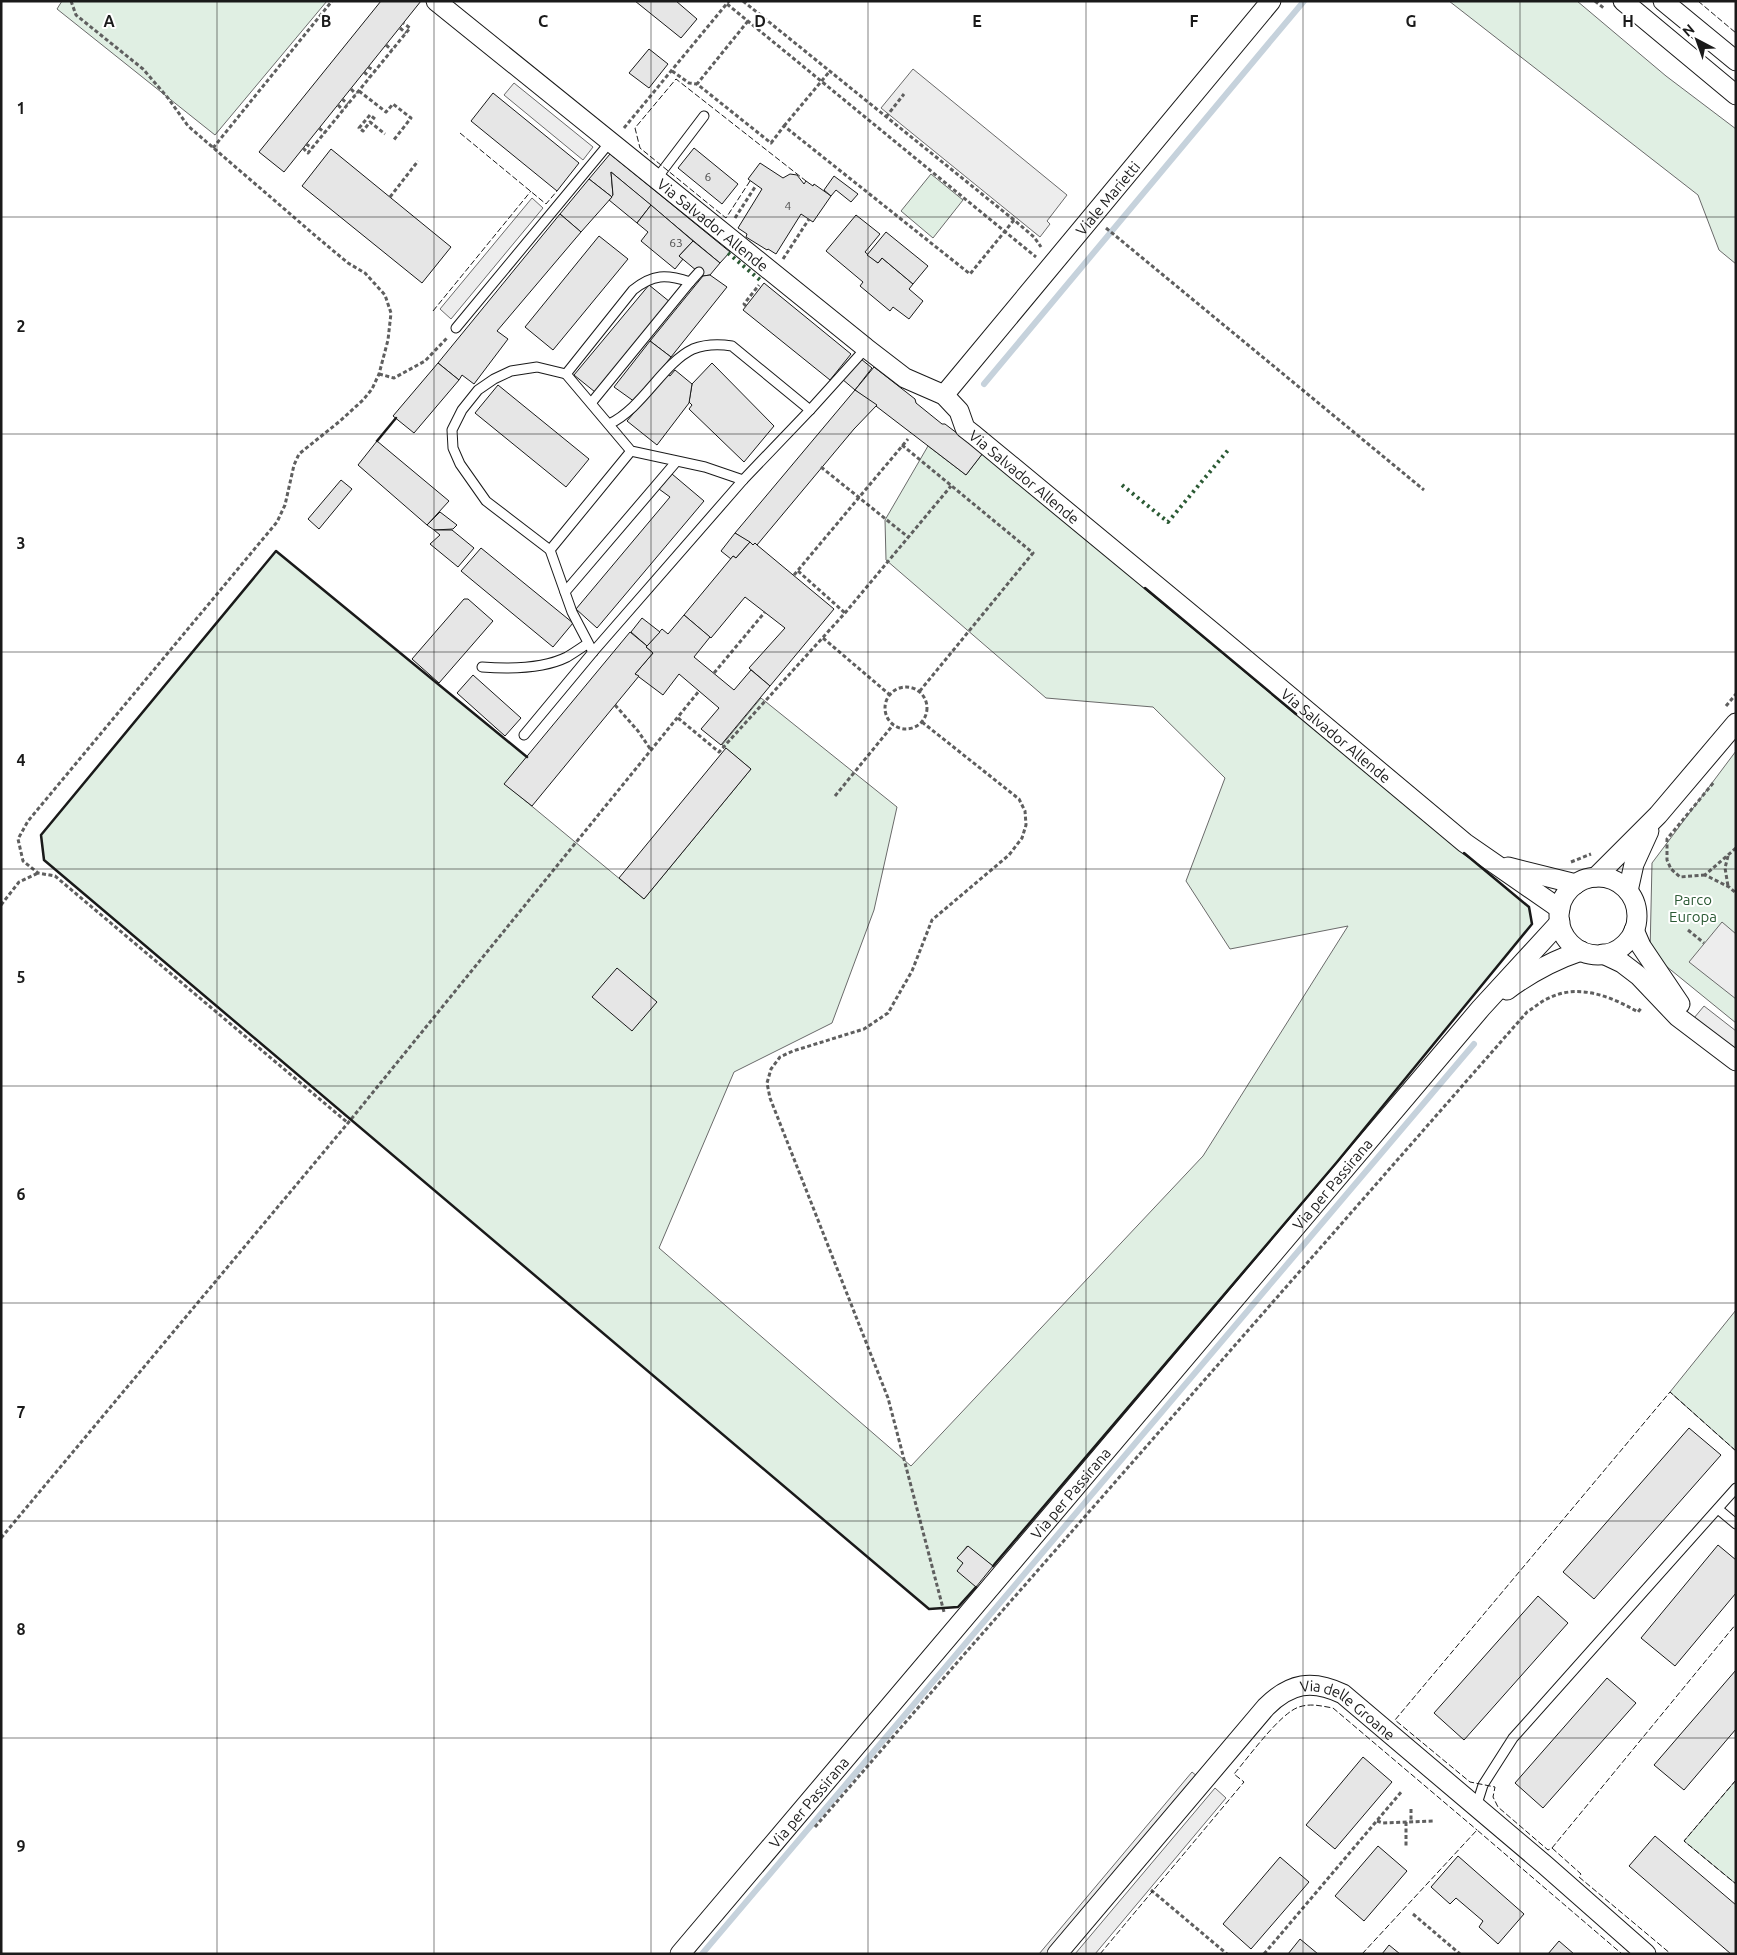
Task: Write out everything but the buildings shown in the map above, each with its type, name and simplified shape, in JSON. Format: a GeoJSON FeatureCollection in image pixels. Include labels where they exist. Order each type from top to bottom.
{"type":"FeatureCollection","features":[{"type":"Feature","properties":{"kind":"street","name":"Via Salvador Allende"},"geometry":{"type":"LineString","coordinates":[[436,1],[727,234],[777,265],[866,348],[905,378],[944,395],[959,410],[966,428],[974,435],[1465,843],[1497,865],[1560,915]]}},
{"type":"Feature","properties":{"kind":"street","name":"Viale Marietti"},"geometry":{"type":"LineString","coordinates":[[944,395],[1271,1]]}},
{"type":"Feature","properties":{"kind":"street"},"geometry":{"type":"LineString","coordinates":[[1624,1],[1736,95]]}},
{"type":"Feature","properties":{"kind":"street"},"geometry":{"type":"LineString","coordinates":[[1663,1],[1736,61]]}},
{"type":"Feature","properties":{"kind":"street"},"geometry":{"type":"LineString","coordinates":[[1596,877],[1658,815],[1736,722]]}},
{"type":"Feature","properties":{"kind":"street"},"geometry":{"type":"LineString","coordinates":[[1628,891],[1634,864],[1658,815]]}},
{"type":"Feature","properties":{"kind":"street","name":"Via Salvador Allende"},"geometry":{"type":"LineString","coordinates":[[1497,865],[1576,884]]}},
{"type":"Feature","properties":{"kind":"street"},"geometry":{"type":"LineString","coordinates":[[1634,930],[1622,946],[1603,954],[1596,955],[1581,951],[1567,939],[1560,915],[1569,891],[1576,884],[1596,877],[1614,881],[1628,891],[1636,909],[1634,930],[1641,946],[1673,994],[1708,1038]]}},
{"type":"Feature","properties":{"kind":"street","name":"Via per Passirana"},"geometry":{"type":"LineString","coordinates":[[680,1954],[1560,915]]}},
{"type":"Feature","properties":{"kind":"street","name":"Via per Passirana"},"geometry":{"type":"LineString","coordinates":[[1460,1033],[1497,998],[1521,980],[1558,959],[1581,951]]}},
{"type":"Feature","properties":{"kind":"street"},"geometry":{"type":"LineString","coordinates":[[1603,954],[1622,962],[1655,992],[1678,1017],[1736,1061]]}},
{"type":"Feature","properties":{"kind":"street","name":"Via delle Groane"},"geometry":{"type":"LineString","coordinates":[[1057,1954],[1266,1707],[1277,1696],[1288,1689],[1304,1685],[1331,1688],[1343,1694],[1646,1954]]}},
{"type":"Feature","properties":{"kind":"lane"},"geometry":{"type":"LineString","coordinates":[[657,178],[704,116]]}},
{"type":"Feature","properties":{"kind":"lane"},"geometry":{"type":"LineString","coordinates":[[456,328],[612,142]]}},
{"type":"Feature","properties":{"kind":"lane"},"geometry":{"type":"LineString","coordinates":[[592,402],[699,272]]}},
{"type":"Feature","properties":{"kind":"lane"},"geometry":{"type":"LineString","coordinates":[[566,374],[633,290],[643,282],[656,277],[673,276],[690,282]]}},
{"type":"Feature","properties":{"kind":"lane"},"geometry":{"type":"LineString","coordinates":[[609,424],[631,410],[674,363],[693,349],[715,344],[732,346],[810,410]]}},
{"type":"Feature","properties":{"kind":"lane"},"geometry":{"type":"LineString","coordinates":[[524,735],[590,648],[742,480],[810,410],[866,348]]}},
{"type":"Feature","properties":{"kind":"lane"},"geometry":{"type":"LineString","coordinates":[[590,648],[572,612],[550,550],[486,501],[460,464],[453,448],[452,430],[462,410],[478,390],[494,379],[511,371],[536,367],[566,374],[592,402],[631,451],[676,462],[705,466],[742,480]]}},
{"type":"Feature","properties":{"kind":"lane"},"geometry":{"type":"LineString","coordinates":[[550,550],[631,451]]}},
{"type":"Feature","properties":{"kind":"lane"},"geometry":{"type":"LineString","coordinates":[[565,592],[676,462]]}},
{"type":"Feature","properties":{"kind":"lane"},"geometry":{"type":"LineString","coordinates":[[482,667],[512,669],[566,658],[590,648]]}},
{"type":"Feature","properties":{"kind":"lane"},"geometry":{"type":"LineString","coordinates":[[1476,1807],[1483,1785],[1513,1738],[1736,1488]]}},
{"type":"Feature","properties":{"kind":"lane"},"geometry":{"type":"LineString","coordinates":[[1718,1509],[1736,1524]]}},
{"type":"Feature","properties":{"kind":"path"},"geometry":{"type":"LineString","coordinates":[[71,1],[76,15],[143,69],[168,98],[188,126],[318,238],[365,273],[385,295],[390,313],[388,340],[379,374],[372,389],[364,400],[299,454],[294,465],[285,505],[277,522],[28,821],[18,839],[23,861],[38,873],[55,876],[348,1123]]}},
{"type":"Feature","properties":{"kind":"path"},"geometry":{"type":"LineString","coordinates":[[214,148],[332,1]]}},
{"type":"Feature","properties":{"kind":"path"},"geometry":{"type":"LineString","coordinates":[[743,1],[1039,241],[1043,254]]}},
{"type":"Feature","properties":{"kind":"path"},"geometry":{"type":"LineString","coordinates":[[612,142],[728,2],[748,21],[1042,262]]}},
{"type":"Feature","properties":{"kind":"path"},"geometry":{"type":"LineString","coordinates":[[697,84],[748,21]]}},
{"type":"Feature","properties":{"kind":"path"},"geometry":{"type":"LineString","coordinates":[[303,148],[308,153],[325,133],[410,28],[404,24]]}},
{"type":"Feature","properties":{"kind":"path"},"geometry":{"type":"LineString","coordinates":[[400,28],[406,33]]}},
{"type":"Feature","properties":{"kind":"path"},"geometry":{"type":"LineString","coordinates":[[386,45],[392,50]]}},
{"type":"Feature","properties":{"kind":"path"},"geometry":{"type":"LineString","coordinates":[[368,67],[374,72]]}},
{"type":"Feature","properties":{"kind":"path"},"geometry":{"type":"LineString","coordinates":[[672,71],[688,83],[697,84],[771,143],[830,71]]}},
{"type":"Feature","properties":{"kind":"path"},"geometry":{"type":"LineString","coordinates":[[364,72],[370,77]]}},
{"type":"Feature","properties":{"kind":"path"},"geometry":{"type":"LineString","coordinates":[[351,89],[386,112],[393,104],[412,118],[393,140]]}},
{"type":"Feature","properties":{"kind":"path"},"geometry":{"type":"LineString","coordinates":[[886,117],[904,94]]}},
{"type":"Feature","properties":{"kind":"path"},"geometry":{"type":"LineString","coordinates":[[342,99],[348,104]]}},
{"type":"Feature","properties":{"kind":"path"},"geometry":{"type":"LineString","coordinates":[[338,106],[343,110]]}},
{"type":"Feature","properties":{"kind":"path"},"geometry":{"type":"LineString","coordinates":[[375,119],[370,115],[359,128],[363,131],[370,122],[384,134]]}},
{"type":"Feature","properties":{"kind":"path"},"geometry":{"type":"LineString","coordinates":[[784,126],[970,274],[1014,220]]}},
{"type":"Feature","properties":{"kind":"path"},"geometry":{"type":"LineString","coordinates":[[319,128],[325,133]]}},
{"type":"Feature","properties":{"kind":"path"},"geometry":{"type":"LineString","coordinates":[[306,144],[312,148]]}},
{"type":"Feature","properties":{"kind":"path"},"geometry":{"type":"LineString","coordinates":[[390,197],[418,161]]}},
{"type":"Feature","properties":{"kind":"path"},"geometry":{"type":"LineString","coordinates":[[727,234],[754,188]]}},
{"type":"Feature","properties":{"kind":"path"},"geometry":{"type":"LineString","coordinates":[[746,306],[744,304],[777,265],[809,219]]}},
{"type":"Feature","properties":{"kind":"path"},"geometry":{"type":"LineString","coordinates":[[1109,230],[1424,490]]}},
{"type":"Feature","properties":{"kind":"path"},"geometry":{"type":"LineString","coordinates":[[379,374],[394,378],[426,361],[456,328]]}},
{"type":"Feature","properties":{"kind":"path"},"geometry":{"type":"LineString","coordinates":[[794,575],[908,439]]}},
{"type":"Feature","properties":{"kind":"path"},"geometry":{"type":"LineString","coordinates":[[902,446],[1033,553],[919,692]]}},
{"type":"Feature","properties":{"kind":"path"},"geometry":{"type":"LineString","coordinates":[[821,467],[908,537]]}},
{"type":"Feature","properties":{"kind":"path"},"geometry":{"type":"LineString","coordinates":[[678,718],[719,752],[845,613],[951,486]]}},
{"type":"Feature","properties":{"kind":"path"},"geometry":{"type":"LineString","coordinates":[[798,571],[845,613]]}},
{"type":"Feature","properties":{"kind":"path"},"geometry":{"type":"LineString","coordinates":[[714,673],[765,612]]}},
{"type":"Feature","properties":{"kind":"path"},"geometry":{"type":"LineString","coordinates":[[823,638],[890,695]]}},
{"type":"Feature","properties":{"kind":"path"},"geometry":{"type":"LineString","coordinates":[[901,688],[913,689],[919,692],[926,703],[927,709],[922,722],[911,729],[899,728],[893,725],[886,714],[887,701],[890,695],[901,688]]}},
{"type":"Feature","properties":{"kind":"path"},"geometry":{"type":"LineString","coordinates":[[1,1538],[348,1123],[699,691]]}},
{"type":"Feature","properties":{"kind":"path"},"geometry":{"type":"LineString","coordinates":[[615,705],[638,731],[651,750]]}},
{"type":"Feature","properties":{"kind":"path"},"geometry":{"type":"LineString","coordinates":[[922,722],[1019,799],[1025,811],[1026,824],[1022,838],[1009,855],[932,920],[912,971],[888,1013],[864,1029],[780,1057],[771,1069],[767,1083],[770,1098],[888,1398],[949,1636]]}},
{"type":"Feature","properties":{"kind":"path"},"geometry":{"type":"LineString","coordinates":[[835,796],[893,725]]}},
{"type":"Feature","properties":{"kind":"path"},"geometry":{"type":"LineString","coordinates":[[1717,778],[1667,839],[1667,860],[1670,868],[1680,877],[1705,875],[1729,887],[1736,894]]}},
{"type":"Feature","properties":{"kind":"path"},"geometry":{"type":"LineString","coordinates":[[1705,875],[1736,848]]}},
{"type":"Feature","properties":{"kind":"path"},"geometry":{"type":"LineString","coordinates":[[1569,862],[1595,852]]}},
{"type":"Feature","properties":{"kind":"path"},"geometry":{"type":"LineString","coordinates":[[1728,855],[1724,868],[1729,887]]}},
{"type":"Feature","properties":{"kind":"path"},"geometry":{"type":"LineString","coordinates":[[1,905],[19,882],[38,873]]}},
{"type":"Feature","properties":{"kind":"path"},"geometry":{"type":"LineString","coordinates":[[1688,930],[1704,943]]}},
{"type":"Feature","properties":{"kind":"path"},"geometry":{"type":"LineString","coordinates":[[810,1834],[1053,1553],[1527,1012],[1550,997],[1569,992],[1592,992],[1624,1004],[1638,1012],[1655,992]]}},
{"type":"Feature","properties":{"kind":"path"},"geometry":{"type":"LineString","coordinates":[[1264,1954],[1402,1791]]}},
{"type":"Feature","properties":{"kind":"path"},"geometry":{"type":"LineString","coordinates":[[1411,1809],[1411,1822]]}},
{"type":"Feature","properties":{"kind":"path"},"geometry":{"type":"LineString","coordinates":[[1377,1821],[1383,1823],[1434,1822]]}},
{"type":"Feature","properties":{"kind":"path"},"geometry":{"type":"LineString","coordinates":[[1406,1822],[1406,1847]]}},
{"type":"Feature","properties":{"kind":"path"},"geometry":{"type":"LineString","coordinates":[[1152,1890],[1227,1954]]}},
{"type":"Feature","properties":{"kind":"path"},"geometry":{"type":"LineString","coordinates":[[1412,1914],[1460,1954]]}},
{"type":"Feature","properties":{"kind":"green space"},"geometry":{"type":"Polygon","coordinates":[[[62,1],[327,1],[215,135],[57,9],[62,1]]]}},
{"type":"Feature","properties":{"kind":"green space"},"geometry":{"type":"Polygon","coordinates":[[[1449,1],[1577,1],[1666,76],[1736,129],[1736,264],[1719,250],[1698,195],[1449,1]]]}},
{"type":"Feature","properties":{"kind":"green space"},"geometry":{"type":"Polygon","coordinates":[[[931,174],[963,200],[933,238],[901,211],[931,174]]]}},
{"type":"Feature","properties":{"kind":"green space"},"geometry":{"type":"Polygon","coordinates":[[[928,446],[966,475],[983,453],[1529,907],[1532,924],[1337,1162],[993,1566],[967,1546],[958,1558],[963,1563],[976,1587],[958,1607],[929,1609],[44,860],[41,835],[276,551],[527,757],[505,784],[644,899],[751,769],[722,745],[761,698],[897,807],[874,910],[832,1023],[734,1072],[659,1248],[911,1466],[1203,1156],[1348,926],[1230,949],[1186,881],[1225,778],[1153,707],[1046,698],[886,560],[885,520],[928,446]]]}},
{"type":"Feature","properties":{"kind":"green space","name":"Parco Europa"},"geometry":{"type":"Polygon","coordinates":[[[1736,751],[1736,1023],[1650,953],[1652,863],[1736,751]]]}},
{"type":"Feature","properties":{"kind":"green space"},"geometry":{"type":"Polygon","coordinates":[[[1736,1310],[1736,1451],[1670,1392],[1736,1310]]]}},
{"type":"Feature","properties":{"kind":"green space"},"geometry":{"type":"Polygon","coordinates":[[[1736,1780],[1736,1884],[1684,1841],[1736,1780]]]}},
{"type":"Feature","properties":{"kind":"shaded area"},"geometry":{"type":"Polygon","coordinates":[[[913,69],[1067,195],[1047,221],[1050,224],[1040,237],[881,108],[913,69]]]}},
{"type":"Feature","properties":{"kind":"shaded area"},"geometry":{"type":"Polygon","coordinates":[[[514,83],[593,147],[583,160],[504,95],[514,83]]]}},
{"type":"Feature","properties":{"kind":"shaded area"},"geometry":{"type":"Polygon","coordinates":[[[532,198],[543,208],[451,319],[440,309],[532,198]]]}},
{"type":"Feature","properties":{"kind":"shaded area"},"geometry":{"type":"Polygon","coordinates":[[[1722,922],[1736,934],[1736,999],[1689,962],[1722,922]]]}},
{"type":"Feature","properties":{"kind":"shaded area"},"geometry":{"type":"Polygon","coordinates":[[[1704,1006],[1736,1031],[1736,1050],[1694,1018],[1704,1006]]]}},
{"type":"Feature","properties":{"kind":"shaded area"},"geometry":{"type":"Polygon","coordinates":[[[1192,1772],[1198,1777],[1048,1954],[1039,1954],[1192,1772]]]}},
{"type":"Feature","properties":{"kind":"shaded area"},"geometry":{"type":"Polygon","coordinates":[[[1215,1788],[1226,1798],[1095,1954],[1075,1954],[1215,1788]]]}},
{"type":"Feature","properties":{"kind":"waterway"},"geometry":{"type":"LineString","coordinates":[[984,384],[1304,1]]}},
{"type":"Feature","properties":{"kind":"waterway"},"geometry":{"type":"LineString","coordinates":[[702,1954],[1474,1044]]}},
{"type":"Feature","properties":{"kind":"hedge"},"geometry":{"type":"LineString","coordinates":[[728,253],[760,280]]}},
{"type":"Feature","properties":{"kind":"hedge"},"geometry":{"type":"LineString","coordinates":[[1122,485],[1168,522],[1229,449]]}},
{"type":"Feature","properties":{"kind":"fence"},"geometry":{"type":"LineString","coordinates":[[1698,1],[1736,33]]}},
{"type":"Feature","properties":{"kind":"fence"},"geometry":{"type":"LineString","coordinates":[[750,181],[726,218],[640,148],[635,128],[676,79],[806,181]]}},
{"type":"Feature","properties":{"kind":"fence"},"geometry":{"type":"LineString","coordinates":[[460,133],[546,204],[557,191]]}},
{"type":"Feature","properties":{"kind":"fence"},"geometry":{"type":"LineString","coordinates":[[433,311],[531,191]]}},
{"type":"Feature","properties":{"kind":"fence"},"geometry":{"type":"LineString","coordinates":[[1736,1451],[1670,1392],[1395,1720],[1470,1782],[1495,1787],[1493,1797],[1498,1807],[1548,1850],[1552,1848],[1736,1624]]}},
{"type":"Feature","properties":{"kind":"fence"},"geometry":{"type":"LineString","coordinates":[[1100,1954],[1244,1782],[1234,1774],[1274,1727],[1291,1711],[1299,1707],[1312,1705],[1333,1708],[1477,1830]]}},
{"type":"Feature","properties":{"kind":"fence"},"geometry":{"type":"LineString","coordinates":[[1736,1780],[1684,1841],[1736,1884]]}},
{"type":"Feature","properties":{"kind":"fence"},"geometry":{"type":"LineString","coordinates":[[1362,1954],[1477,1830],[1622,1954]]}},
{"type":"Feature","properties":{"kind":"fence"},"geometry":{"type":"LineString","coordinates":[[1552,1848],[1581,1874],[1579,1877],[1671,1954]]}},
{"type":"Feature","properties":{"kind":"wall"},"geometry":{"type":"LineString","coordinates":[[377,441],[396,418]]}},
{"type":"Feature","properties":{"kind":"wall"},"geometry":{"type":"LineString","coordinates":[[527,757],[276,551],[41,835],[44,860],[929,1609],[958,1607],[976,1587]]}},
{"type":"Feature","properties":{"kind":"wall"},"geometry":{"type":"LineString","coordinates":[[1145,588],[1296,714]]}},
{"type":"Feature","properties":{"kind":"wall"},"geometry":{"type":"LineString","coordinates":[[993,1566],[1337,1162],[1532,924],[1529,907],[1464,853]]}}]}
